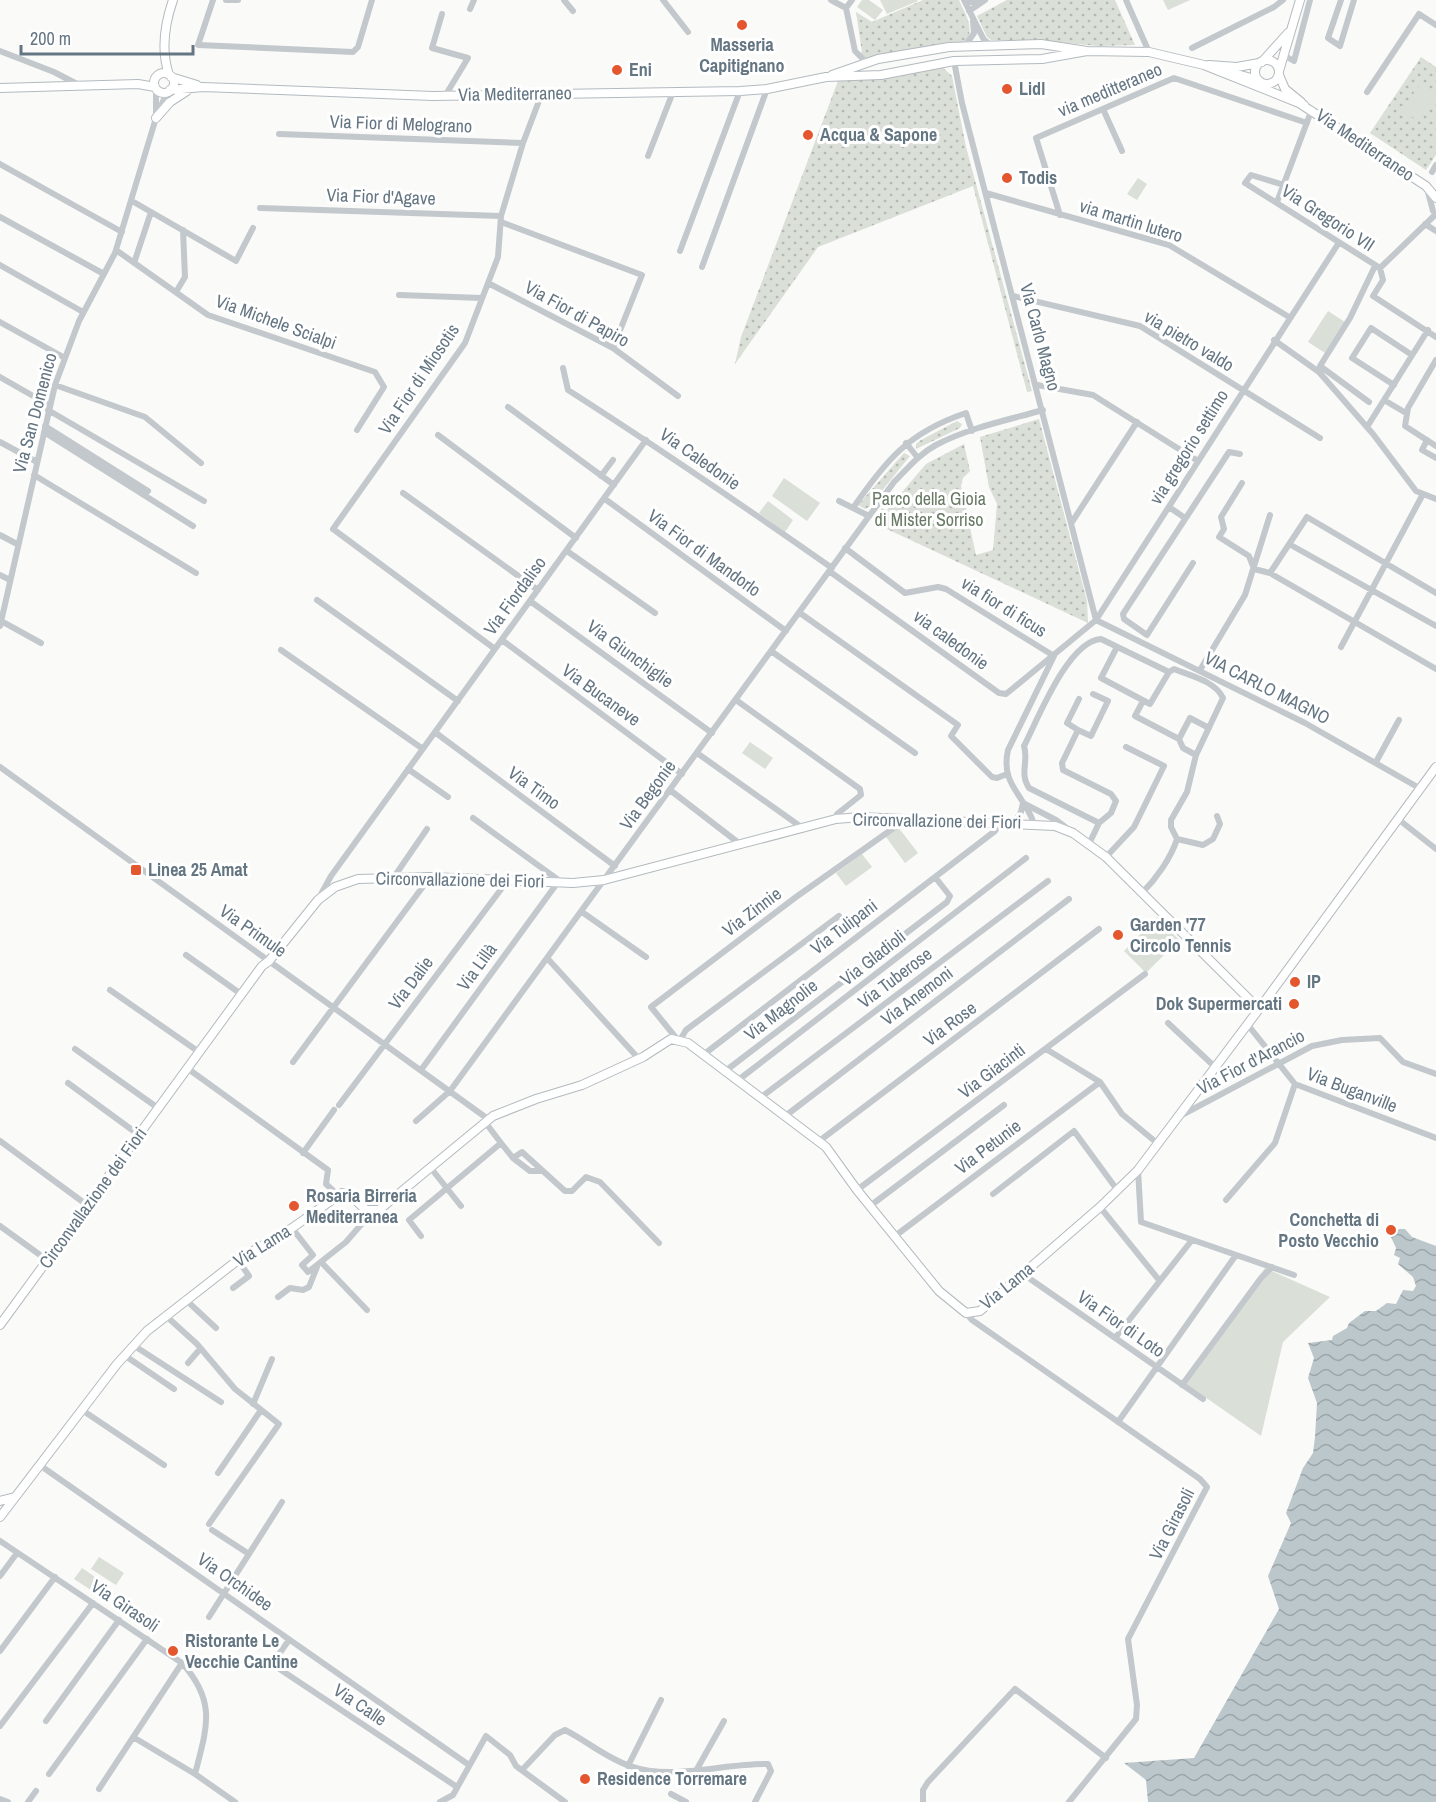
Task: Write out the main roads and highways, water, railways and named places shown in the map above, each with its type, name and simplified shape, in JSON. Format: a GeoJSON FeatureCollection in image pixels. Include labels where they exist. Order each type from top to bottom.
{"type":"FeatureCollection","features":[{"type":"Feature","properties":{"kind":"water"},"geometry":{"type":"Polygon","coordinates":[[[1399,1229],[1405,1229],[1412,1237],[1436,1246],[1436,1802],[1148,1802],[1146,1780],[1124,1763],[1194,1758],[1279,1609],[1268,1576],[1291,1523],[1286,1513],[1303,1468],[1313,1453],[1315,1437],[1317,1403],[1308,1378],[1314,1358],[1308,1343],[1332,1340],[1333,1336],[1347,1328],[1349,1323],[1365,1311],[1376,1311],[1387,1303],[1396,1304],[1403,1290],[1413,1291],[1416,1286],[1413,1277],[1398,1264],[1400,1258],[1394,1255],[1396,1248],[1390,1235],[1399,1229]]]}},
{"type":"Feature","properties":{"kind":"place","name":"Masseria Capitignano"},"geometry":{"type":"Point","coordinates":[742,25]}},
{"type":"Feature","properties":{"kind":"place","name":"Eni"},"geometry":{"type":"Point","coordinates":[617,70]}},
{"type":"Feature","properties":{"kind":"place","name":"Lidl"},"geometry":{"type":"Point","coordinates":[1007,89]}},
{"type":"Feature","properties":{"kind":"place","name":"Acqua & Sapone"},"geometry":{"type":"Point","coordinates":[808,135]}},
{"type":"Feature","properties":{"kind":"place","name":"Todis"},"geometry":{"type":"Point","coordinates":[1007,178]}},
{"type":"Feature","properties":{"kind":"place","name":"Linea 25 Amat"},"geometry":{"type":"Point","coordinates":[136,870]}},
{"type":"Feature","properties":{"kind":"place","name":"Garden '77 Circolo Tennis"},"geometry":{"type":"Point","coordinates":[1118,935]}},
{"type":"Feature","properties":{"kind":"place","name":"IP"},"geometry":{"type":"Point","coordinates":[1295,982]}},
{"type":"Feature","properties":{"kind":"place","name":"Dok Supermercati"},"geometry":{"type":"Point","coordinates":[1294,1004]}},
{"type":"Feature","properties":{"kind":"place","name":"Rosaria Birreria Mediterranea"},"geometry":{"type":"Point","coordinates":[294,1206]}},
{"type":"Feature","properties":{"kind":"place","name":"Conchetta di Posto Vecchio"},"geometry":{"type":"Point","coordinates":[1391,1230]}},
{"type":"Feature","properties":{"kind":"place","name":"Ristorante Le Vecchie Cantine"},"geometry":{"type":"Point","coordinates":[173,1651]}},
{"type":"Feature","properties":{"kind":"place","name":"Residence Torremare"},"geometry":{"type":"Point","coordinates":[585,1779]}},
{"type":"Feature","properties":{"kind":"park label","name":"Parco della Gioia di Mister Sorriso"},"geometry":{"type":"Point","coordinates":[929,509]}}]}
